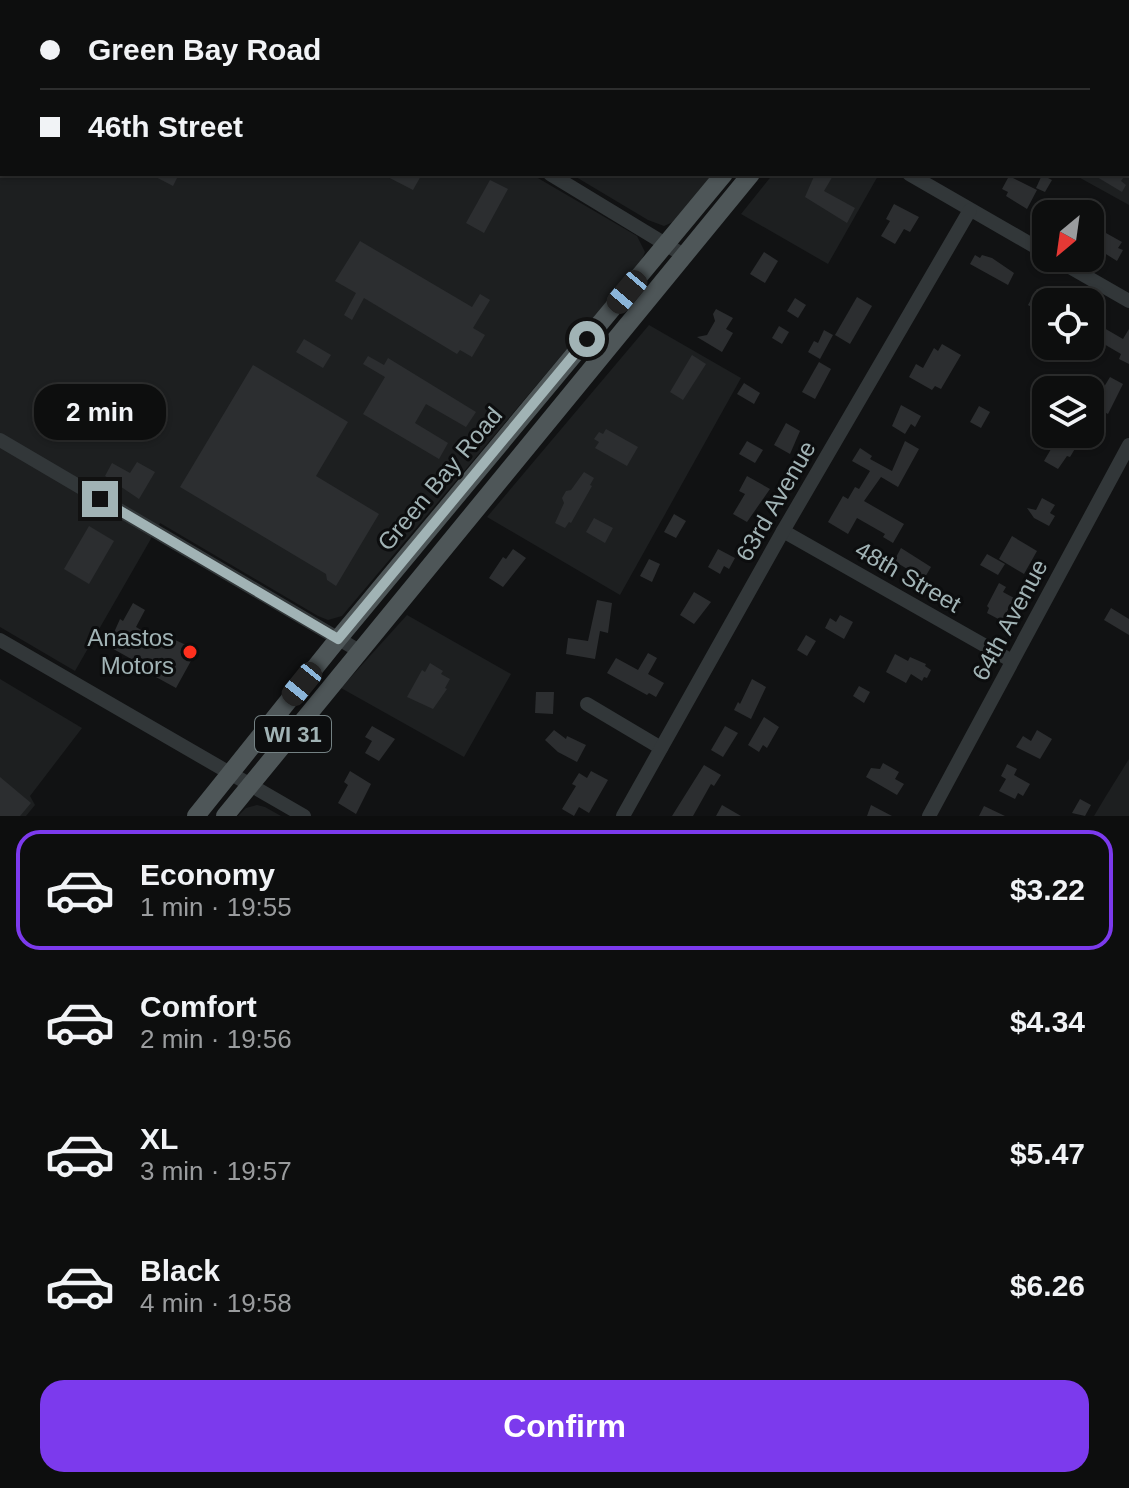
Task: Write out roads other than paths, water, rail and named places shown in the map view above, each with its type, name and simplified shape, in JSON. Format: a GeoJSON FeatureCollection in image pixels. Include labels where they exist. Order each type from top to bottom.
{"type":"FeatureCollection","features":[{"type":"Feature","properties":{"kind":"main road","name":"Green Bay Road"},"geometry":{"type":"LineString","coordinates":[[196,816],[338,639],[722,176]]}},
{"type":"Feature","properties":{"kind":"main road","name":"Green Bay Road"},"geometry":{"type":"LineString","coordinates":[[225,816],[749,176]]}},
{"type":"Feature","properties":{"kind":"street"},"geometry":{"type":"LineString","coordinates":[[553,176],[685,256]]}},
{"type":"Feature","properties":{"kind":"street"},"geometry":{"type":"LineString","coordinates":[[912,176],[1032,245]]}},
{"type":"Feature","properties":{"kind":"street","name":"63rd Avenue"},"geometry":{"type":"LineString","coordinates":[[623,816],[783,531],[970,210]]}},
{"type":"Feature","properties":{"kind":"street"},"geometry":{"type":"LineString","coordinates":[[1078,272],[1129,301]]}},
{"type":"Feature","properties":{"kind":"street"},"geometry":{"type":"LineString","coordinates":[[0,440],[361,652]]}},
{"type":"Feature","properties":{"kind":"street","name":"64th Avenue"},"geometry":{"type":"LineString","coordinates":[[929,816],[1129,445]]}},
{"type":"Feature","properties":{"kind":"street","name":"48th Street"},"geometry":{"type":"LineString","coordinates":[[783,531],[1012,661]]}},
{"type":"Feature","properties":{"kind":"street"},"geometry":{"type":"LineString","coordinates":[[0,640],[304,816]]}},
{"type":"Feature","properties":{"kind":"street"},"geometry":{"type":"LineString","coordinates":[[587,704],[661,748]]}},
{"type":"Feature","properties":{"kind":"place","name":"Anastos Motors"},"geometry":{"type":"Point","coordinates":[190,652]}}]}
